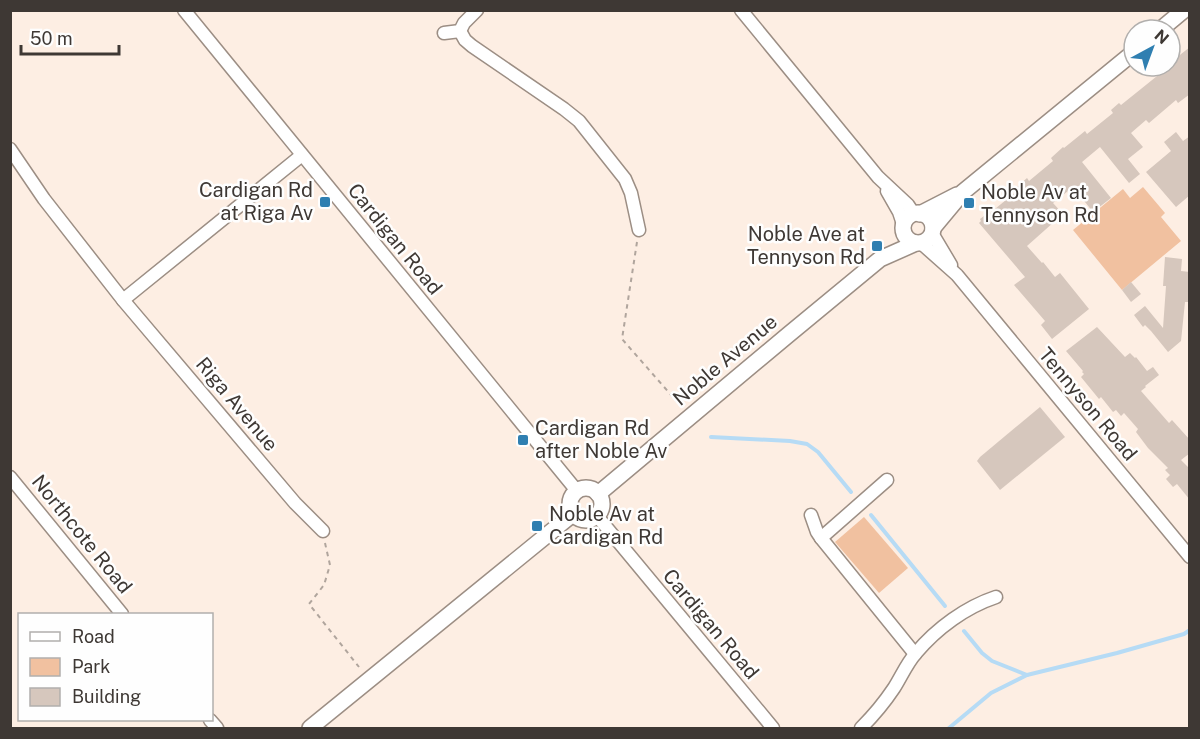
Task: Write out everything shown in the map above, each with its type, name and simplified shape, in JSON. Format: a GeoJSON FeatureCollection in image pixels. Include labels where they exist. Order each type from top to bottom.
{"type":"FeatureCollection","features":[{"type":"Feature","properties":{"kind":"street","name":"Cardigan Road"},"geometry":{"type":"LineString","coordinates":[[184,10],[578,491]]}},
{"type":"Feature","properties":{"kind":"street"},"geometry":{"type":"LineString","coordinates":[[460,31],[464,23],[477,10]]}},
{"type":"Feature","properties":{"kind":"street"},"geometry":{"type":"LineString","coordinates":[[741,10],[878,177],[908,205],[910,220],[907,238],[925,237],[929,219],[910,220]]}},
{"type":"Feature","properties":{"kind":"street"},"geometry":{"type":"LineString","coordinates":[[444,33],[460,31]]}},
{"type":"Feature","properties":{"kind":"street"},"geometry":{"type":"LineString","coordinates":[[460,31],[472,46],[579,121],[625,179],[631,193],[639,230]]}},
{"type":"Feature","properties":{"kind":"street","name":"Noble Avenue"},"geometry":{"type":"LineString","coordinates":[[598,494],[880,260],[925,237],[963,192],[1122,62]]}},
{"type":"Feature","properties":{"kind":"street","name":"Riga Avenue"},"geometry":{"type":"LineString","coordinates":[[10,149],[44,199],[123,300],[295,503],[323,531]]}},
{"type":"Feature","properties":{"kind":"street"},"geometry":{"type":"LineString","coordinates":[[123,300],[302,155]]}},
{"type":"Feature","properties":{"kind":"street","name":"Noble Avenue"},"geometry":{"type":"LineString","coordinates":[[880,260],[910,220],[963,192]]}},
{"type":"Feature","properties":{"kind":"street","name":"Tennyson Road"},"geometry":{"type":"LineString","coordinates":[[925,237],[1190,557]]}},
{"type":"Feature","properties":{"kind":"street","name":"Northcote Road"},"geometry":{"type":"LineString","coordinates":[[10,477],[120,613]]}},
{"type":"Feature","properties":{"kind":"street"},"geometry":{"type":"LineString","coordinates":[[821,538],[887,480]]}},
{"type":"Feature","properties":{"kind":"street"},"geometry":{"type":"LineString","coordinates":[[588,488],[598,494],[602,505],[597,516],[592,519],[577,517],[571,501],[578,491],[588,488]]}},
{"type":"Feature","properties":{"kind":"street"},"geometry":{"type":"LineString","coordinates":[[310,729],[574,513]]}},
{"type":"Feature","properties":{"kind":"street"},"geometry":{"type":"LineString","coordinates":[[811,515],[821,538],[915,654]]}},
{"type":"Feature","properties":{"kind":"street","name":"Cardigan Road"},"geometry":{"type":"LineString","coordinates":[[597,516],[774,729]]}},
{"type":"Feature","properties":{"kind":"street"},"geometry":{"type":"LineString","coordinates":[[861,729],[893,689],[915,654],[931,637],[959,615],[981,602],[996,597]]}},
{"type":"Feature","properties":{"kind":"path"},"geometry":{"type":"LineString","coordinates":[[639,230],[622,339],[679,404]]}},
{"type":"Feature","properties":{"kind":"path"},"geometry":{"type":"LineString","coordinates":[[323,531],[330,565],[324,585],[309,604],[359,667]]}},
{"type":"Feature","properties":{"kind":"green space"},"geometry":{"type":"Polygon","coordinates":[[[1143,187],[1165,213],[1161,217],[1181,241],[1122,290],[1073,230],[1123,189],[1130,198],[1143,187]]]}},
{"type":"Feature","properties":{"kind":"green space"},"geometry":{"type":"Polygon","coordinates":[[[864,517],[908,568],[879,593],[835,542],[864,517]]]}},
{"type":"Feature","properties":{"kind":"building"},"geometry":{"type":"Polygon","coordinates":[[[1190,47],[1190,94],[1178,103],[1176,100],[1149,123],[1146,120],[1131,133],[1143,147],[1128,159],[1140,174],[1129,183],[1100,147],[1082,162],[1111,198],[1093,212],[1073,187],[1053,203],[1063,214],[1027,246],[1055,277],[1060,273],[1089,309],[1052,339],[1041,325],[1045,321],[1014,285],[1025,277],[979,223],[980,219],[1017,191],[1015,189],[1027,178],[1029,181],[1053,161],[1051,158],[1063,147],[1085,131],[1087,134],[1113,113],[1111,110],[1119,103],[1121,105],[1155,78],[1182,78],[1182,53],[1190,47]]]}},
{"type":"Feature","properties":{"kind":"building"},"geometry":{"type":"Polygon","coordinates":[[[1176,132],[1183,141],[1190,136],[1190,195],[1176,207],[1146,172],[1171,151],[1164,142],[1176,132]]]}},
{"type":"Feature","properties":{"kind":"building"},"geometry":{"type":"Polygon","coordinates":[[[1165,257],[1182,259],[1181,271],[1190,272],[1190,302],[1185,302],[1181,341],[1168,352],[1134,315],[1145,306],[1163,328],[1166,286],[1163,286],[1165,257]]]}},
{"type":"Feature","properties":{"kind":"building"},"geometry":{"type":"Polygon","coordinates":[[[1131,282],[1141,294],[1131,302],[1122,290],[1131,282]]]}},
{"type":"Feature","properties":{"kind":"building"},"geometry":{"type":"Polygon","coordinates":[[[1097,327],[1125,357],[1130,353],[1147,371],[1153,367],[1159,375],[1141,391],[1169,423],[1172,420],[1190,440],[1190,453],[1181,460],[1190,469],[1190,500],[1177,484],[1173,487],[1166,479],[1170,475],[1165,470],[1168,468],[1148,448],[1136,432],[1138,429],[1124,413],[1121,416],[1116,410],[1113,412],[1101,397],[1099,399],[1081,377],[1084,374],[1083,371],[1066,351],[1097,327]]]}},
{"type":"Feature","properties":{"kind":"building"},"geometry":{"type":"Polygon","coordinates":[[[1040,407],[1065,437],[1000,490],[977,461],[1040,407]]]}},
{"type":"Feature","properties":{"kind":"waterway"},"geometry":{"type":"LineString","coordinates":[[711,437],[807,444],[818,452],[851,492]]}},
{"type":"Feature","properties":{"kind":"waterway"},"geometry":{"type":"LineString","coordinates":[[871,515],[945,606]]}},
{"type":"Feature","properties":{"kind":"waterway"},"geometry":{"type":"LineString","coordinates":[[949,728],[991,693],[1027,675],[1117,653],[1184,634],[1190,630]]}},
{"type":"Feature","properties":{"kind":"waterway"},"geometry":{"type":"LineString","coordinates":[[964,631],[982,653],[992,661],[1027,675]]}},
{"type":"Feature","properties":{"kind":"place","name":"Cardigan Rd at Riga Av"},"geometry":{"type":"Point","coordinates":[325,202]}},
{"type":"Feature","properties":{"kind":"place","name":"Noble Av at Tennyson Rd"},"geometry":{"type":"Point","coordinates":[969,203]}},
{"type":"Feature","properties":{"kind":"place","name":"Noble Ave at Tennyson Rd"},"geometry":{"type":"Point","coordinates":[877,246]}},
{"type":"Feature","properties":{"kind":"place","name":"Cardigan Rd after Noble Av"},"geometry":{"type":"Point","coordinates":[523,440]}},
{"type":"Feature","properties":{"kind":"place","name":"Noble Av at Cardigan Rd"},"geometry":{"type":"Point","coordinates":[537,526]}}]}
